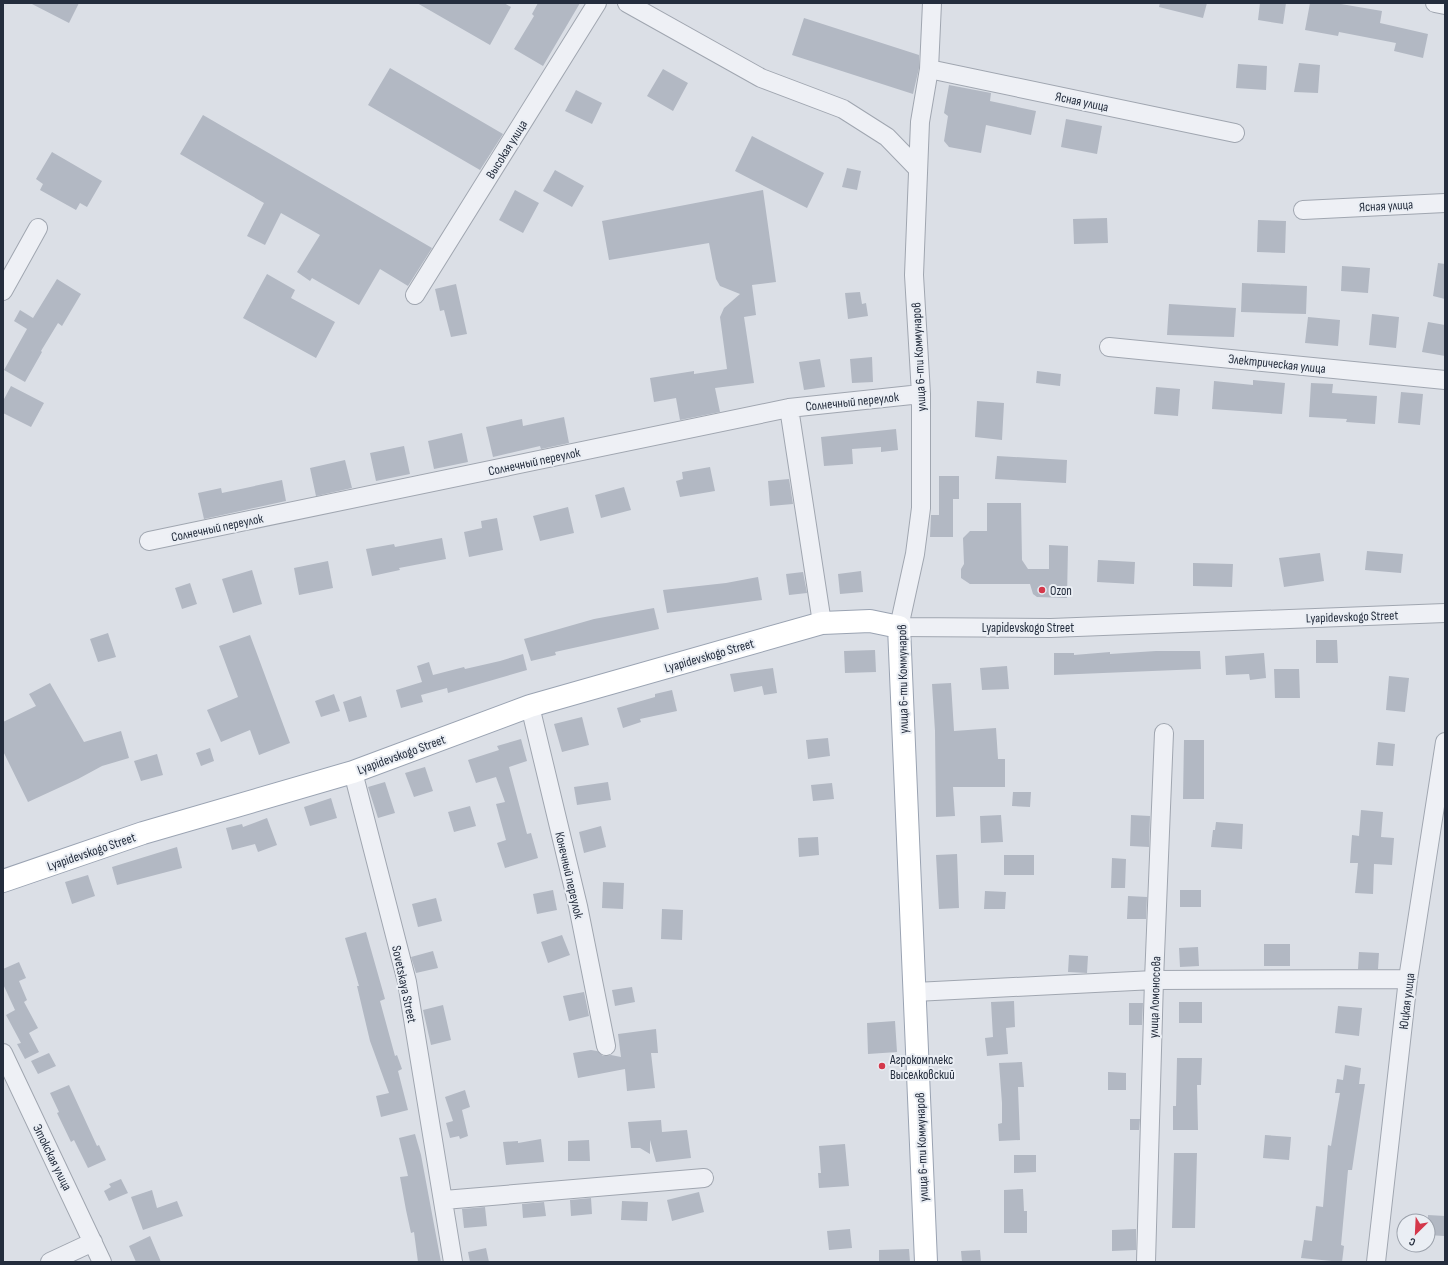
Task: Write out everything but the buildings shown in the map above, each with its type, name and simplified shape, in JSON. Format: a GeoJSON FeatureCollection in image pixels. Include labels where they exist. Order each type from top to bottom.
{"type":"FeatureCollection","features":[{"type":"Feature","properties":{"kind":"main road","name":"Lyapidevskogo Street"},"geometry":{"type":"LineString","coordinates":[[3,881],[143,833],[353,772],[530,706],[822,623],[870,621],[899,627]]}},
{"type":"Feature","properties":{"kind":"main road","name":"улица 6-ти Коммунаров"},"geometry":{"type":"LineString","coordinates":[[899,627],[926,1262]]}},
{"type":"Feature","properties":{"kind":"street","name":"Высокая улица"},"geometry":{"type":"LineString","coordinates":[[415,295],[597,3]]}},
{"type":"Feature","properties":{"kind":"street"},"geometry":{"type":"LineString","coordinates":[[627,3],[761,78],[844,109],[887,137],[918,169]]}},
{"type":"Feature","properties":{"kind":"street","name":"улица 6-ти Коммунаров"},"geometry":{"type":"LineString","coordinates":[[899,627],[915,554],[921,508],[921,394],[914,275],[920,122],[930,69],[932,3]]}},
{"type":"Feature","properties":{"kind":"street"},"geometry":{"type":"LineString","coordinates":[[1435,3],[1445,5]]}},
{"type":"Feature","properties":{"kind":"street","name":"Ясная улица"},"geometry":{"type":"LineString","coordinates":[[930,69],[1235,133]]}},
{"type":"Feature","properties":{"kind":"street","name":"Ясная улица"},"geometry":{"type":"LineString","coordinates":[[1303,210],[1445,203]]}},
{"type":"Feature","properties":{"kind":"street"},"geometry":{"type":"LineString","coordinates":[[3,291],[38,228]]}},
{"type":"Feature","properties":{"kind":"street","name":"Электрическая улица"},"geometry":{"type":"LineString","coordinates":[[1110,347],[1445,380]]}},
{"type":"Feature","properties":{"kind":"street","name":"Солнечный переулок"},"geometry":{"type":"LineString","coordinates":[[149,541],[789,408],[921,394]]}},
{"type":"Feature","properties":{"kind":"street"},"geometry":{"type":"LineString","coordinates":[[789,408],[822,623]]}},
{"type":"Feature","properties":{"kind":"street","name":"Lyapidevskogo Street"},"geometry":{"type":"LineString","coordinates":[[899,627],[1058,628],[1445,613]]}},
{"type":"Feature","properties":{"kind":"street","name":"Конечный переулок"},"geometry":{"type":"LineString","coordinates":[[530,706],[578,906],[606,1046]]}},
{"type":"Feature","properties":{"kind":"street","name":"улица Ломоносова"},"geometry":{"type":"LineString","coordinates":[[1146,1262],[1154,980],[1164,733]]}},
{"type":"Feature","properties":{"kind":"street","name":"Юцкая улица"},"geometry":{"type":"LineString","coordinates":[[1376,1262],[1408,979],[1445,742]]}},
{"type":"Feature","properties":{"kind":"street","name":"Sovetskaya Street"},"geometry":{"type":"LineString","coordinates":[[353,772],[407,982],[453,1262]]}},
{"type":"Feature","properties":{"kind":"street"},"geometry":{"type":"LineString","coordinates":[[915,992],[1154,980],[1408,979]]}},
{"type":"Feature","properties":{"kind":"street","name":"Этокская улица"},"geometry":{"type":"LineString","coordinates":[[3,1053],[102,1262]]}},
{"type":"Feature","properties":{"kind":"street"},"geometry":{"type":"LineString","coordinates":[[444,1200],[704,1178]]}},
{"type":"Feature","properties":{"kind":"street"},"geometry":{"type":"LineString","coordinates":[[50,1262],[93,1242]]}},
{"type":"Feature","properties":{"kind":"place","name":"Ozon"},"geometry":{"type":"Point","coordinates":[1042,590]}},
{"type":"Feature","properties":{"kind":"place","name":"Агрокомплекс Выселковский"},"geometry":{"type":"Point","coordinates":[882,1066]}}]}
